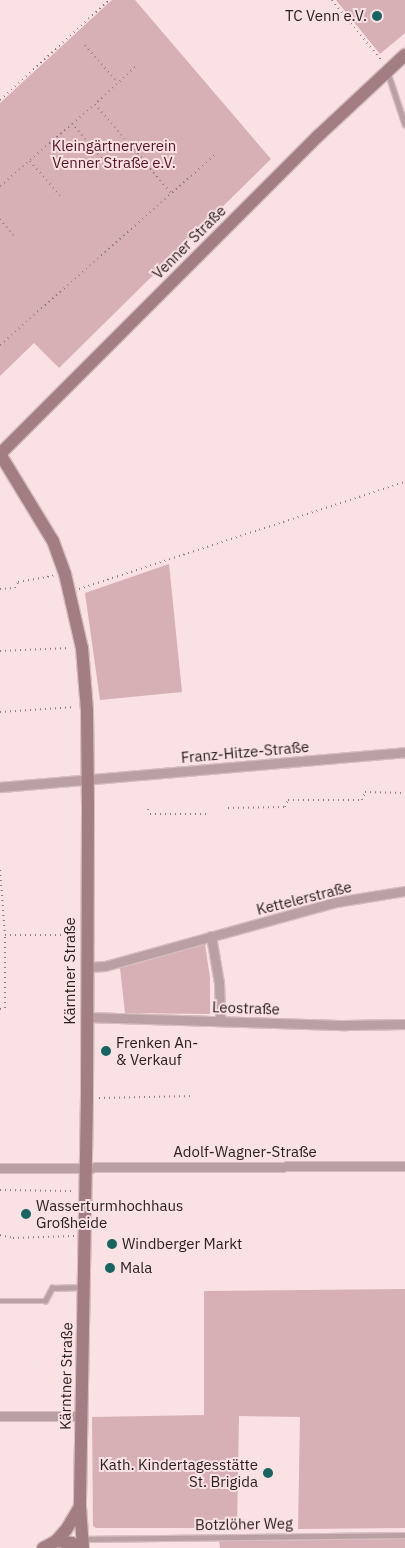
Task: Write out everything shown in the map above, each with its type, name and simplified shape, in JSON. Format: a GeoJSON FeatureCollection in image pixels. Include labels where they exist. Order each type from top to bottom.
{"type":"FeatureCollection","features":[{"type":"Feature","properties":{"kind":"street","name":"Venner Straße"},"geometry":{"type":"LineString","coordinates":[[0,454],[318,136],[405,56]]}},
{"type":"Feature","properties":{"kind":"street","name":"Kärntner Straße"},"geometry":{"type":"LineString","coordinates":[[0,454],[39,516],[52,541],[65,574],[82,648],[88,779],[86,934],[87,1098],[80,1507],[82,1545]]}},
{"type":"Feature","properties":{"kind":"street","name":"Franz-Hitze-Straße"},"geometry":{"type":"LineString","coordinates":[[0,787],[405,752]]}},
{"type":"Feature","properties":{"kind":"street","name":"Kettelerstraße"},"geometry":{"type":"LineString","coordinates":[[87,967],[105,966],[336,902],[405,891]]}},
{"type":"Feature","properties":{"kind":"street"},"geometry":{"type":"LineString","coordinates":[[211,936],[219,983],[220,1021]]}},
{"type":"Feature","properties":{"kind":"street","name":"Leostraße"},"geometry":{"type":"LineString","coordinates":[[86,1017],[346,1025],[405,1024]]}},
{"type":"Feature","properties":{"kind":"street","name":"Adolf-Wagner-Straße"},"geometry":{"type":"LineString","coordinates":[[0,1168],[405,1166]]}},
{"type":"Feature","properties":{"kind":"street"},"geometry":{"type":"LineString","coordinates":[[0,1416],[82,1416]]}},
{"type":"Feature","properties":{"kind":"street"},"geometry":{"type":"LineString","coordinates":[[43,1548],[56,1541],[71,1523],[80,1507]]}},
{"type":"Feature","properties":{"kind":"street"},"geometry":{"type":"LineString","coordinates":[[56,1541],[82,1545]]}},
{"type":"Feature","properties":{"kind":"lane"},"geometry":{"type":"LineString","coordinates":[[387,71],[405,124]]}},
{"type":"Feature","properties":{"kind":"lane"},"geometry":{"type":"LineString","coordinates":[[0,1301],[45,1301],[52,1288],[84,1287]]}},
{"type":"Feature","properties":{"kind":"lane","name":"Botzlöher Weg"},"geometry":{"type":"LineString","coordinates":[[82,1545],[405,1535]]}},
{"type":"Feature","properties":{"kind":"path"},"geometry":{"type":"LineString","coordinates":[[0,100],[109,0]]}},
{"type":"Feature","properties":{"kind":"path"},"geometry":{"type":"LineString","coordinates":[[332,0],[381,59],[387,71]]}},
{"type":"Feature","properties":{"kind":"path"},"geometry":{"type":"LineString","coordinates":[[85,45],[118,82]]}},
{"type":"Feature","properties":{"kind":"path"},"geometry":{"type":"LineString","coordinates":[[0,186],[135,67]]}},
{"type":"Feature","properties":{"kind":"path"},"geometry":{"type":"LineString","coordinates":[[95,104],[171,193]]}},
{"type":"Feature","properties":{"kind":"path"},"geometry":{"type":"LineString","coordinates":[[72,124],[102,158]]}},
{"type":"Feature","properties":{"kind":"path"},"geometry":{"type":"LineString","coordinates":[[0,345],[215,155]]}},
{"type":"Feature","properties":{"kind":"path"},"geometry":{"type":"LineString","coordinates":[[30,160],[61,197]]}},
{"type":"Feature","properties":{"kind":"path"},"geometry":{"type":"LineString","coordinates":[[0,219],[16,238]]}},
{"type":"Feature","properties":{"kind":"path"},"geometry":{"type":"LineString","coordinates":[[70,592],[405,482]]}},
{"type":"Feature","properties":{"kind":"path"},"geometry":{"type":"LineString","coordinates":[[0,589],[15,588],[18,582],[65,574]]}},
{"type":"Feature","properties":{"kind":"path"},"geometry":{"type":"LineString","coordinates":[[0,651],[82,648]]}},
{"type":"Feature","properties":{"kind":"path"},"geometry":{"type":"LineString","coordinates":[[0,712],[86,706]]}},
{"type":"Feature","properties":{"kind":"path"},"geometry":{"type":"LineString","coordinates":[[228,808],[285,807],[288,800],[362,800],[365,792],[405,793]]}},
{"type":"Feature","properties":{"kind":"path"},"geometry":{"type":"LineString","coordinates":[[148,809],[150,814],[209,814]]}},
{"type":"Feature","properties":{"kind":"path"},"geometry":{"type":"LineString","coordinates":[[0,870],[5,936],[5,1008],[0,1009]]}},
{"type":"Feature","properties":{"kind":"path"},"geometry":{"type":"LineString","coordinates":[[5,936],[86,934]]}},
{"type":"Feature","properties":{"kind":"path"},"geometry":{"type":"LineString","coordinates":[[87,1098],[194,1096]]}},
{"type":"Feature","properties":{"kind":"path"},"geometry":{"type":"LineString","coordinates":[[0,1190],[85,1191]]}},
{"type":"Feature","properties":{"kind":"path"},"geometry":{"type":"LineString","coordinates":[[0,1235],[14,1238],[28,1238],[31,1236],[84,1236]]}},
{"type":"Feature","properties":{"kind":"green space","name":"Kleingärtnerverein Venner Straße e.V."},"geometry":{"type":"Polygon","coordinates":[[[112,0],[135,0],[271,159],[59,368],[34,343],[0,376],[0,103],[112,0]]]}},
{"type":"Feature","properties":{"kind":"green space","name":"TC Venn e.V."},"geometry":{"type":"Polygon","coordinates":[[[336,0],[405,0],[405,33],[380,54],[336,0]]]}},
{"type":"Feature","properties":{"kind":"green space"},"geometry":{"type":"Polygon","coordinates":[[[169,564],[182,692],[100,700],[85,593],[169,564]]]}},
{"type":"Feature","properties":{"kind":"green space"},"geometry":{"type":"Polygon","coordinates":[[[205,944],[210,978],[210,1014],[125,1013],[120,968],[205,944]]]}},
{"type":"Feature","properties":{"kind":"green space"},"geometry":{"type":"Polygon","coordinates":[[[405,1289],[405,1528],[298,1529],[300,1417],[239,1416],[237,1528],[96,1528],[93,1526],[92,1417],[204,1415],[204,1291],[405,1289]]]}},
{"type":"Feature","properties":{"kind":"green space"},"geometry":{"type":"Polygon","coordinates":[[[405,1537],[405,1548],[220,1548],[219,1540],[405,1537]]]}},
{"type":"Feature","properties":{"kind":"place","name":"TC Venn e.V."},"geometry":{"type":"Point","coordinates":[377,16]}},
{"type":"Feature","properties":{"kind":"place","name":"Frenken An- & Verkauf"},"geometry":{"type":"Point","coordinates":[106,1051]}},
{"type":"Feature","properties":{"kind":"place","name":"Wasserturmhochhaus Großheide"},"geometry":{"type":"Point","coordinates":[26,1214]}},
{"type":"Feature","properties":{"kind":"place","name":"Windberger Markt"},"geometry":{"type":"Point","coordinates":[112,1244]}},
{"type":"Feature","properties":{"kind":"place","name":"Mala"},"geometry":{"type":"Point","coordinates":[110,1268]}},
{"type":"Feature","properties":{"kind":"place","name":"Kath. Kindertagesstätte St. Brigida"},"geometry":{"type":"Point","coordinates":[268,1473]}}]}
